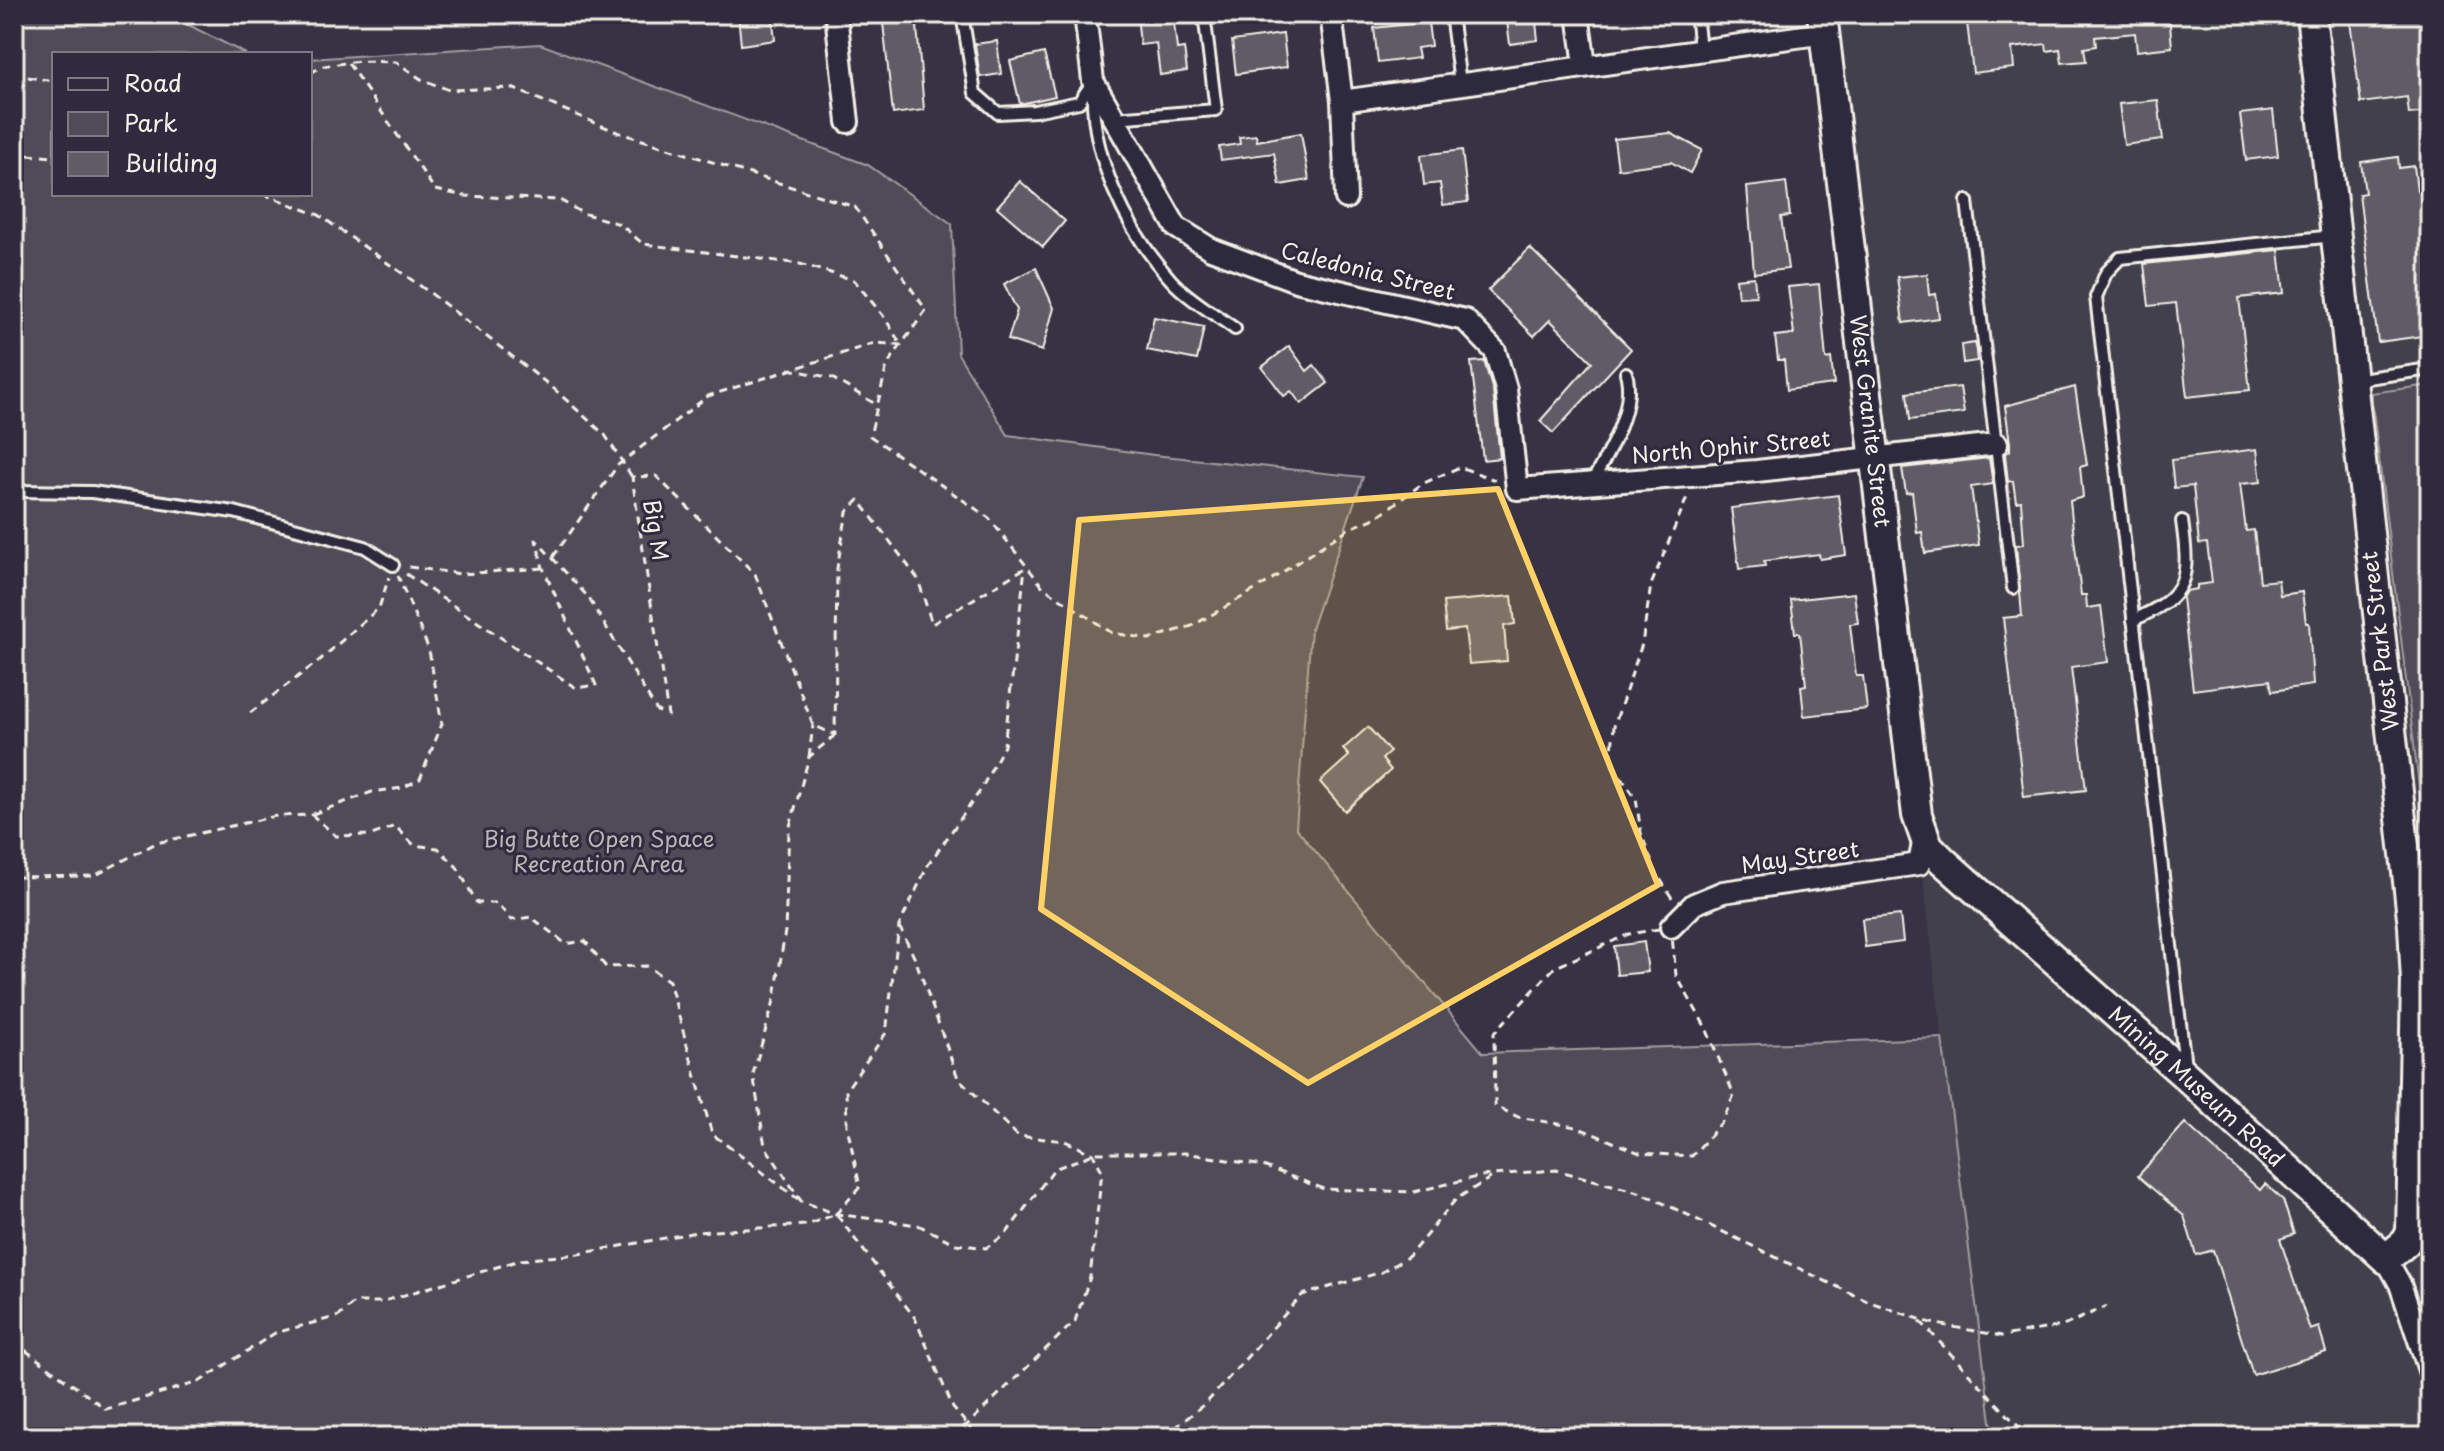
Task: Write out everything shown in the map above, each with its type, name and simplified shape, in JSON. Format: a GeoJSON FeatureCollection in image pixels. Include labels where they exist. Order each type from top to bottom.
{"type":"FeatureCollection","features":[{"type":"Feature","properties":{"kind":"street"},"geometry":{"type":"LineString","coordinates":[[836,14],[848,122]]}},
{"type":"Feature","properties":{"kind":"street","name":"Caledonia Street"},"geometry":{"type":"LineString","coordinates":[[1085,14],[1093,81],[1176,227],[1211,249],[1296,281],[1465,320],[1495,351],[1506,389],[1517,489]]}},
{"type":"Feature","properties":{"kind":"street"},"geometry":{"type":"LineString","coordinates":[[1331,14],[1342,101],[1346,198]]}},
{"type":"Feature","properties":{"kind":"street"},"geometry":{"type":"LineString","coordinates":[[1578,14],[1585,65]]}},
{"type":"Feature","properties":{"kind":"street","name":"West Park Street"},"geometry":{"type":"LineString","coordinates":[[2311,14],[2423,988],[2411,1232],[2406,1242],[2386,1259]]}},
{"type":"Feature","properties":{"kind":"street"},"geometry":{"type":"LineString","coordinates":[[1342,101],[1700,49],[1824,23]]}},
{"type":"Feature","properties":{"kind":"street","name":"West Granite Street"},"geometry":{"type":"LineString","coordinates":[[1824,23],[1874,457],[1922,834]]}},
{"type":"Feature","properties":{"kind":"street","name":"North Ophir Street"},"geometry":{"type":"LineString","coordinates":[[1517,489],[1698,475],[1997,444]]}},
{"type":"Feature","properties":{"kind":"street","name":"May Street"},"geometry":{"type":"LineString","coordinates":[[1677,921],[1694,904],[1723,892],[1919,864],[1922,834]]}},
{"type":"Feature","properties":{"kind":"street","name":"Mining Museum Road"},"geometry":{"type":"LineString","coordinates":[[1922,834],[1943,861],[2186,1076],[2386,1259],[2400,1284],[2430,1373]]}},
{"type":"Feature","properties":{"kind":"lane"},"geometry":{"type":"LineString","coordinates":[[962,14],[975,93],[998,113],[1035,111],[1079,102],[1093,81]]}},
{"type":"Feature","properties":{"kind":"lane"},"geometry":{"type":"LineString","coordinates":[[1114,118],[1216,110],[1204,14]]}},
{"type":"Feature","properties":{"kind":"lane"},"geometry":{"type":"LineString","coordinates":[[1451,14],[1460,83]]}},
{"type":"Feature","properties":{"kind":"lane"},"geometry":{"type":"LineString","coordinates":[[1696,14],[1700,49]]}},
{"type":"Feature","properties":{"kind":"lane"},"geometry":{"type":"LineString","coordinates":[[1093,81],[1092,113],[1101,150],[1121,205],[1172,282],[1235,329]]}},
{"type":"Feature","properties":{"kind":"lane"},"geometry":{"type":"LineString","coordinates":[[1967,201],[2013,588]]}},
{"type":"Feature","properties":{"kind":"lane"},"geometry":{"type":"LineString","coordinates":[[2186,1076],[2096,297],[2106,273],[2120,258],[2335,236]]}},
{"type":"Feature","properties":{"kind":"lane"},"geometry":{"type":"LineString","coordinates":[[2351,380],[2430,369]]}},
{"type":"Feature","properties":{"kind":"lane"},"geometry":{"type":"LineString","coordinates":[[1591,484],[1610,449],[1624,410],[1629,382],[1626,373]]}},
{"type":"Feature","properties":{"kind":"lane"},"geometry":{"type":"LineString","coordinates":[[14,491],[92,492],[234,512],[365,547],[393,565]]}},
{"type":"Feature","properties":{"kind":"lane"},"geometry":{"type":"LineString","coordinates":[[2133,620],[2162,608],[2184,582],[2186,551],[2182,521]]}},
{"type":"Feature","properties":{"kind":"path"},"geometry":{"type":"LineString","coordinates":[[312,72],[348,63],[396,62],[421,79],[449,90],[512,88],[617,132],[855,207],[926,310],[887,365],[870,436],[989,518],[1025,568],[1043,587],[1112,633],[1149,639],[1192,626],[1260,587],[1348,529],[1375,518],[1422,484],[1460,467],[1517,489]]}},
{"type":"Feature","properties":{"kind":"path"},"geometry":{"type":"LineString","coordinates":[[348,63],[435,190],[465,196],[560,200],[582,213],[620,224],[643,244],[800,264],[854,280],[885,318],[901,345]]}},
{"type":"Feature","properties":{"kind":"path"},"geometry":{"type":"LineString","coordinates":[[14,75],[52,81]]}},
{"type":"Feature","properties":{"kind":"path"},"geometry":{"type":"LineString","coordinates":[[14,154],[52,157]]}},
{"type":"Feature","properties":{"kind":"path"},"geometry":{"type":"LineString","coordinates":[[268,196],[319,215],[429,292],[553,388],[605,435],[632,477]]}},
{"type":"Feature","properties":{"kind":"path"},"geometry":{"type":"LineString","coordinates":[[393,565],[576,688],[596,685],[543,568],[536,540],[552,558],[622,462],[708,396],[875,343],[901,345]]}},
{"type":"Feature","properties":{"kind":"path"},"geometry":{"type":"LineString","coordinates":[[788,369],[832,378],[877,405]]}},
{"type":"Feature","properties":{"kind":"path"},"geometry":{"type":"LineString","coordinates":[[1677,921],[1629,934],[1554,968],[1494,1033],[1495,1106],[1518,1117],[1576,1127],[1640,1153],[1692,1156],[1722,1122],[1734,1095],[1706,1028],[1676,975],[1677,921],[1641,833],[1636,798],[1611,764],[1614,726],[1642,644],[1651,585],[1676,517],[1698,475]]}},
{"type":"Feature","properties":{"kind":"path","name":"Big M"},"geometry":{"type":"LineString","coordinates":[[552,558],[588,597],[657,711],[668,715],[632,477],[656,476],[755,574],[813,725]]}},
{"type":"Feature","properties":{"kind":"path"},"geometry":{"type":"LineString","coordinates":[[809,757],[835,735],[837,568],[847,512],[859,500],[918,579],[932,624],[1025,568]]}},
{"type":"Feature","properties":{"kind":"path"},"geometry":{"type":"LineString","coordinates":[[393,565],[461,574],[543,568]]}},
{"type":"Feature","properties":{"kind":"path"},"geometry":{"type":"LineString","coordinates":[[250,713],[320,660],[379,608],[393,565]]}},
{"type":"Feature","properties":{"kind":"path"},"geometry":{"type":"LineString","coordinates":[[14,877],[94,876],[156,843],[276,816],[312,815],[372,792],[402,788],[420,779],[442,724],[429,650],[393,565]]}},
{"type":"Feature","properties":{"kind":"path"},"geometry":{"type":"LineString","coordinates":[[14,1342],[106,1409],[199,1382],[275,1333],[339,1316],[355,1302],[381,1302],[520,1260],[578,1254],[697,1232],[807,1225],[836,1214],[860,1187],[847,1126],[846,1090],[886,1033],[899,926],[928,865],[980,791],[1004,746],[1025,568]]}},
{"type":"Feature","properties":{"kind":"path"},"geometry":{"type":"LineString","coordinates":[[801,1201],[765,1146],[753,1074],[775,997],[785,931],[789,830],[809,757],[813,725],[835,735]]}},
{"type":"Feature","properties":{"kind":"path"},"geometry":{"type":"LineString","coordinates":[[312,815],[336,836],[372,835],[395,826],[414,845],[438,848],[457,867],[477,903],[497,903],[511,920],[531,917],[566,944],[585,941],[606,967],[647,966],[669,981],[712,1134],[801,1201],[836,1214],[918,1225],[956,1244],[986,1248],[1006,1234],[1054,1169],[1093,1154],[1186,1153],[1263,1166],[1324,1189],[1414,1192],[1495,1175],[1556,1170],[1642,1193],[1867,1301],[1918,1319],[2002,1336],[2063,1326],[2107,1306]]}},
{"type":"Feature","properties":{"kind":"path"},"geometry":{"type":"LineString","coordinates":[[899,926],[916,961],[958,1078],[1018,1136],[1065,1141],[1093,1154],[1102,1171],[1090,1277],[1075,1321],[967,1425],[945,1437]]}},
{"type":"Feature","properties":{"kind":"path"},"geometry":{"type":"LineString","coordinates":[[1164,1437],[1208,1401],[1302,1295],[1382,1272],[1409,1256],[1456,1199],[1495,1175]]}},
{"type":"Feature","properties":{"kind":"path"},"geometry":{"type":"LineString","coordinates":[[836,1214],[915,1318],[953,1408],[978,1437]]}},
{"type":"Feature","properties":{"kind":"path"},"geometry":{"type":"LineString","coordinates":[[1918,1319],[2018,1426],[2057,1437]]}},
{"type":"Feature","properties":{"kind":"highlighted area"},"geometry":{"type":"Polygon","coordinates":[[[1498,489],[1658,885],[1308,1083],[1041,909],[1079,520],[1498,489]]]}},
{"type":"Feature","properties":{"kind":"shaded area"},"geometry":{"type":"Polygon","coordinates":[[[1822,14],[2430,14],[2430,1437],[1993,1437],[1942,1038],[1822,14]]]}},
{"type":"Feature","properties":{"kind":"green space","name":"Big Butte Open Space Recreation Area"},"geometry":{"type":"Polygon","coordinates":[[[14,14],[167,14],[242,52],[52,52],[52,196],[312,196],[312,59],[540,44],[868,165],[952,224],[958,354],[1008,435],[1154,455],[1363,477],[1311,629],[1296,828],[1483,1053],[1942,1038],[1993,1437],[14,1437],[14,14]]]}},
{"type":"Feature","properties":{"kind":"green space"},"geometry":{"type":"Polygon","coordinates":[[[2430,385],[2430,933],[2426,843],[2371,393],[2430,385]]]}},
{"type":"Feature","properties":{"kind":"building"},"geometry":{"type":"Polygon","coordinates":[[[738,14],[772,14],[775,40],[741,45],[738,14]]]}},
{"type":"Feature","properties":{"kind":"building"},"geometry":{"type":"Polygon","coordinates":[[[882,14],[916,14],[924,110],[893,114],[882,14]]]}},
{"type":"Feature","properties":{"kind":"building"},"geometry":{"type":"Polygon","coordinates":[[[1137,14],[1173,14],[1177,49],[1184,48],[1187,71],[1160,75],[1156,43],[1140,45],[1137,14]]]}},
{"type":"Feature","properties":{"kind":"building"},"geometry":{"type":"Polygon","coordinates":[[[1506,14],[1535,14],[1538,40],[1510,44],[1506,14]]]}},
{"type":"Feature","properties":{"kind":"building"},"geometry":{"type":"Polygon","coordinates":[[[1966,14],[2169,14],[2172,47],[2137,51],[2135,33],[2095,37],[2096,46],[2084,48],[2086,61],[2062,63],[2060,49],[2047,51],[2046,44],[2012,48],[2014,68],[1973,73],[1966,14]]]}},
{"type":"Feature","properties":{"kind":"building"},"geometry":{"type":"Polygon","coordinates":[[[2349,14],[2430,14],[2430,112],[2409,114],[2407,97],[2361,103],[2349,14]]]}},
{"type":"Feature","properties":{"kind":"building"},"geometry":{"type":"Polygon","coordinates":[[[1428,22],[1431,46],[1417,48],[1419,58],[1378,63],[1374,28],[1428,22]]]}},
{"type":"Feature","properties":{"kind":"building"},"geometry":{"type":"Polygon","coordinates":[[[1283,34],[1287,67],[1236,74],[1232,41],[1283,34]]]}},
{"type":"Feature","properties":{"kind":"building"},"geometry":{"type":"Polygon","coordinates":[[[997,41],[1001,74],[980,77],[975,44],[997,41]]]}},
{"type":"Feature","properties":{"kind":"building"},"geometry":{"type":"Polygon","coordinates":[[[1044,53],[1055,96],[1020,104],[1010,61],[1044,53]]]}},
{"type":"Feature","properties":{"kind":"building"},"geometry":{"type":"Polygon","coordinates":[[[2158,100],[2163,140],[2124,145],[2119,104],[2158,100]]]}},
{"type":"Feature","properties":{"kind":"building"},"geometry":{"type":"Polygon","coordinates":[[[2273,110],[2278,156],[2246,160],[2240,114],[2273,110]]]}},
{"type":"Feature","properties":{"kind":"building"},"geometry":{"type":"Polygon","coordinates":[[[1301,133],[1309,180],[1280,185],[1274,153],[1221,160],[1219,147],[1240,144],[1239,137],[1256,135],[1257,141],[1301,133]]]}},
{"type":"Feature","properties":{"kind":"building"},"geometry":{"type":"Polygon","coordinates":[[[1670,133],[1702,150],[1690,173],[1671,162],[1618,169],[1614,139],[1670,133]]]}},
{"type":"Feature","properties":{"kind":"building"},"geometry":{"type":"Polygon","coordinates":[[[1462,150],[1468,202],[1443,205],[1440,183],[1424,185],[1421,155],[1462,150]]]}},
{"type":"Feature","properties":{"kind":"building"},"geometry":{"type":"Polygon","coordinates":[[[2398,157],[2399,168],[2414,166],[2417,190],[2430,188],[2430,335],[2378,342],[2359,194],[2365,193],[2361,162],[2398,157]]]}},
{"type":"Feature","properties":{"kind":"building"},"geometry":{"type":"Polygon","coordinates":[[[1020,181],[1065,221],[1043,247],[997,207],[1020,181]]]}},
{"type":"Feature","properties":{"kind":"building"},"geometry":{"type":"Polygon","coordinates":[[[1786,182],[1790,216],[1781,217],[1788,269],[1754,273],[1747,187],[1786,182]]]}},
{"type":"Feature","properties":{"kind":"building"},"geometry":{"type":"Polygon","coordinates":[[[1530,248],[1631,349],[1553,433],[1540,421],[1592,362],[1550,320],[1534,336],[1488,290],[1530,248]]]}},
{"type":"Feature","properties":{"kind":"building"},"geometry":{"type":"Polygon","coordinates":[[[2279,250],[2284,293],[2239,298],[2250,390],[2187,397],[2176,303],[2149,306],[2144,264],[2279,250]]]}},
{"type":"Feature","properties":{"kind":"building"},"geometry":{"type":"Polygon","coordinates":[[[1036,268],[1054,308],[1042,351],[1008,340],[1017,310],[1004,284],[1036,268]]]}},
{"type":"Feature","properties":{"kind":"building"},"geometry":{"type":"Polygon","coordinates":[[[1927,274],[1929,295],[1936,294],[1939,318],[1903,323],[1897,277],[1927,274]]]}},
{"type":"Feature","properties":{"kind":"building"},"geometry":{"type":"Polygon","coordinates":[[[1754,277],[1756,296],[1738,297],[1736,279],[1754,277]]]}},
{"type":"Feature","properties":{"kind":"building"},"geometry":{"type":"Polygon","coordinates":[[[1819,284],[1826,359],[1831,358],[1834,384],[1787,390],[1784,360],[1778,360],[1775,336],[1794,334],[1788,287],[1819,284]]]}},
{"type":"Feature","properties":{"kind":"building"},"geometry":{"type":"Polygon","coordinates":[[[1154,317],[1204,327],[1197,360],[1147,350],[1154,317]]]}},
{"type":"Feature","properties":{"kind":"building"},"geometry":{"type":"Polygon","coordinates":[[[1975,343],[1977,361],[1963,363],[1961,345],[1975,343]]]}},
{"type":"Feature","properties":{"kind":"building"},"geometry":{"type":"Polygon","coordinates":[[[1289,346],[1307,371],[1314,365],[1328,383],[1301,404],[1291,391],[1284,396],[1262,367],[1289,346]]]}},
{"type":"Feature","properties":{"kind":"building"},"geometry":{"type":"Polygon","coordinates":[[[1484,361],[1493,391],[1500,458],[1483,460],[1471,362],[1484,361]]]}},
{"type":"Feature","properties":{"kind":"building"},"geometry":{"type":"Polygon","coordinates":[[[1960,387],[1964,413],[1910,420],[1907,393],[1960,387]]]}},
{"type":"Feature","properties":{"kind":"building"},"geometry":{"type":"Polygon","coordinates":[[[2075,387],[2087,465],[2080,467],[2083,497],[2070,501],[2074,538],[2081,595],[2086,595],[2087,608],[2101,606],[2108,662],[2071,667],[2086,790],[2024,797],[2003,618],[2022,616],[2016,545],[2024,544],[2021,501],[2016,502],[2013,481],[2008,482],[2005,454],[2010,451],[2010,443],[2005,406],[2075,387]]]}},
{"type":"Feature","properties":{"kind":"building"},"geometry":{"type":"Polygon","coordinates":[[[2257,449],[2261,482],[2240,484],[2246,531],[2254,530],[2260,582],[2278,580],[2280,595],[2302,592],[2306,623],[2309,623],[2313,685],[2272,691],[2270,680],[2193,690],[2182,598],[2186,591],[2197,589],[2197,585],[2212,583],[2207,543],[2199,544],[2193,486],[2174,488],[2171,460],[2257,449]]]}},
{"type":"Feature","properties":{"kind":"building"},"geometry":{"type":"Polygon","coordinates":[[[1989,458],[1993,484],[1971,487],[1979,545],[1925,553],[1922,532],[1917,533],[1912,492],[1906,493],[1902,468],[1989,458]]]}},
{"type":"Feature","properties":{"kind":"building"},"geometry":{"type":"Polygon","coordinates":[[[1838,495],[1846,555],[1820,559],[1819,554],[1764,561],[1765,566],[1739,569],[1731,508],[1838,495]]]}},
{"type":"Feature","properties":{"kind":"building"},"geometry":{"type":"Polygon","coordinates":[[[1854,593],[1858,623],[1850,624],[1856,676],[1863,676],[1867,709],[1804,716],[1801,686],[1806,685],[1800,633],[1795,633],[1791,600],[1854,593]]]}},
{"type":"Feature","properties":{"kind":"building"},"geometry":{"type":"Polygon","coordinates":[[[1512,596],[1515,624],[1504,626],[1507,661],[1469,664],[1465,629],[1446,631],[1443,602],[1512,596]]]}},
{"type":"Feature","properties":{"kind":"building"},"geometry":{"type":"Polygon","coordinates":[[[1368,727],[1390,752],[1382,759],[1391,770],[1345,811],[1320,782],[1349,756],[1343,749],[1368,727]]]}},
{"type":"Feature","properties":{"kind":"building"},"geometry":{"type":"Polygon","coordinates":[[[1900,915],[1903,942],[1865,947],[1862,919],[1900,915]]]}},
{"type":"Feature","properties":{"kind":"building"},"geometry":{"type":"Polygon","coordinates":[[[1644,942],[1648,972],[1617,975],[1614,946],[1644,942]]]}},
{"type":"Feature","properties":{"kind":"building"},"geometry":{"type":"Polygon","coordinates":[[[2185,1123],[2260,1190],[2265,1184],[2283,1200],[2294,1234],[2280,1239],[2310,1330],[2319,1327],[2326,1352],[2253,1375],[2213,1250],[2196,1255],[2184,1216],[2138,1176],[2185,1123]]]}}]}
